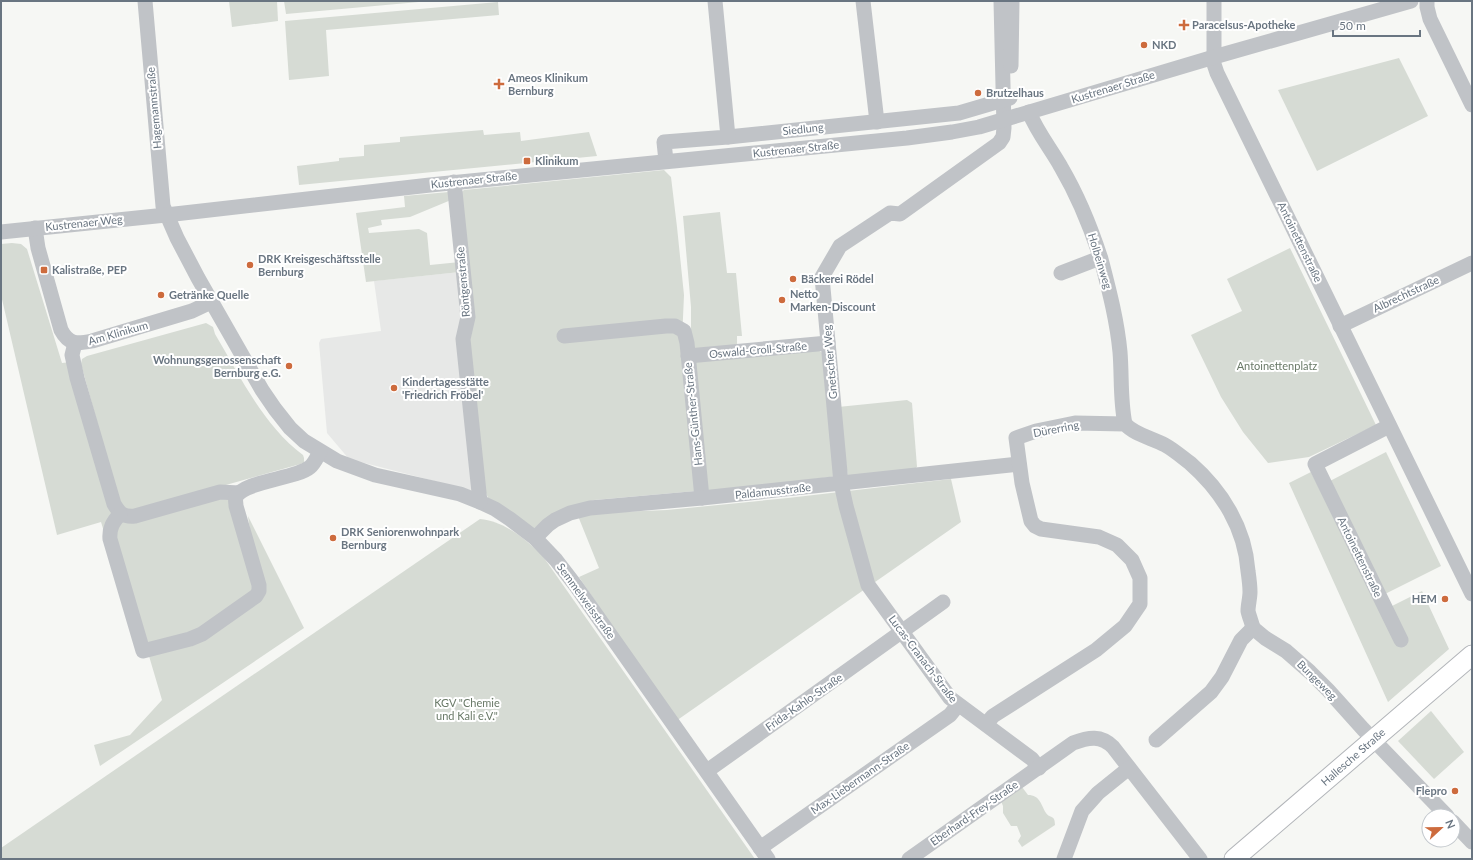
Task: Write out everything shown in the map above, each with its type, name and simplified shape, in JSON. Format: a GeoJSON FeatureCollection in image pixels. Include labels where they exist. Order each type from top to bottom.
{"type":"FeatureCollection","features":[{"type":"Feature","properties":{"kind":"main road","name":"Hallesche Straße"},"geometry":{"type":"LineString","coordinates":[[1234,859],[1472,655]]}},
{"type":"Feature","properties":{"kind":"street","name":"Hagemannstraße"},"geometry":{"type":"LineString","coordinates":[[145,1],[162,202],[166,215]]}},
{"type":"Feature","properties":{"kind":"street"},"geometry":{"type":"LineString","coordinates":[[715,1],[728,137]]}},
{"type":"Feature","properties":{"kind":"street"},"geometry":{"type":"LineString","coordinates":[[863,1],[877,122]]}},
{"type":"Feature","properties":{"kind":"street"},"geometry":{"type":"LineString","coordinates":[[1001,1],[1007,99]]}},
{"type":"Feature","properties":{"kind":"street"},"geometry":{"type":"LineString","coordinates":[[1006,66],[1012,1]]}},
{"type":"Feature","properties":{"kind":"street","name":"Antoinettenstraße"},"geometry":{"type":"LineString","coordinates":[[1214,1],[1214,64],[1217,73],[1472,594]]}},
{"type":"Feature","properties":{"kind":"street","name":"Kustrenaer Straße"},"geometry":{"type":"LineString","coordinates":[[166,215],[454,182],[952,132],[979,127],[1214,57],[1410,1]]}},
{"type":"Feature","properties":{"kind":"street"},"geometry":{"type":"LineString","coordinates":[[1427,1],[1430,19],[1472,105]]}},
{"type":"Feature","properties":{"kind":"street","name":"Siedlung"},"geometry":{"type":"LineString","coordinates":[[666,161],[664,142],[728,137],[959,113],[1007,99]]}},
{"type":"Feature","properties":{"kind":"street","name":"Gnetscher Weg"},"geometry":{"type":"LineString","coordinates":[[841,483],[822,277],[840,246],[890,213],[900,214],[1000,143],[1009,118],[1007,99]]}},
{"type":"Feature","properties":{"kind":"street","name":"Holbeinweg"},"geometry":{"type":"LineString","coordinates":[[1029,112],[1034,124],[1074,191],[1092,234],[1100,258],[1116,321],[1122,378],[1122,411],[1125,424]]}},
{"type":"Feature","properties":{"kind":"street","name":"Röntgenstraße"},"geometry":{"type":"LineString","coordinates":[[454,182],[468,317],[463,339],[480,502]]}},
{"type":"Feature","properties":{"kind":"street","name":"Kustrenaer Weg"},"geometry":{"type":"LineString","coordinates":[[1,232],[166,215]]}},
{"type":"Feature","properties":{"kind":"street","name":"Semmelweisstraße"},"geometry":{"type":"LineString","coordinates":[[166,215],[176,238],[211,302],[262,390],[290,428],[304,441],[337,461],[375,475],[460,494],[480,502],[510,519],[535,538],[556,560],[576,586],[764,854]]}},
{"type":"Feature","properties":{"kind":"street","name":"Am Klinikum"},"geometry":{"type":"LineString","coordinates":[[35,228],[38,248],[61,330],[64,337],[69,341],[75,343],[92,341],[185,313],[211,302]]}},
{"type":"Feature","properties":{"kind":"street"},"geometry":{"type":"LineString","coordinates":[[1061,273],[1100,258]]}},
{"type":"Feature","properties":{"kind":"street","name":"Albrechtstraße"},"geometry":{"type":"LineString","coordinates":[[1340,326],[1472,263]]}},
{"type":"Feature","properties":{"kind":"street","name":"Hans-Günther-Straße"},"geometry":{"type":"LineString","coordinates":[[564,336],[666,326],[675,326],[684,331],[688,356],[702,498]]}},
{"type":"Feature","properties":{"kind":"street"},"geometry":{"type":"LineString","coordinates":[[75,343],[72,355],[76,378],[114,504],[120,514],[135,516],[220,492],[239,493],[254,486],[301,472],[310,467],[320,452]]}},
{"type":"Feature","properties":{"kind":"street","name":"Oswald-Croll-Straße"},"geometry":{"type":"LineString","coordinates":[[688,356],[828,343]]}},
{"type":"Feature","properties":{"kind":"street","name":"Dürerring"},"geometry":{"type":"LineString","coordinates":[[986,724],[993,716],[1096,650],[1125,626],[1140,604],[1140,578],[1132,560],[1117,545],[1099,537],[1041,529],[1035,526],[1031,521],[1019,464],[1016,438],[1036,431],[1075,423],[1125,424]]}},
{"type":"Feature","properties":{"kind":"street"},"geometry":{"type":"LineString","coordinates":[[1125,424],[1130,430],[1165,445],[1183,458],[1210,482],[1230,510],[1244,547],[1248,568],[1250,592],[1248,612],[1253,628],[1241,640],[1222,677],[1210,692],[1156,740]]}},
{"type":"Feature","properties":{"kind":"street","name":"Antoinettenstraße"},"geometry":{"type":"LineString","coordinates":[[1389,426],[1315,464],[1401,640]]}},
{"type":"Feature","properties":{"kind":"street","name":"Paldamusstraße"},"geometry":{"type":"LineString","coordinates":[[535,538],[548,525],[556,520],[580,510],[590,508],[870,481],[1019,464]]}},
{"type":"Feature","properties":{"kind":"street","name":"Lucas-Cranach-Straße"},"geometry":{"type":"LineString","coordinates":[[841,483],[868,585],[950,698],[1032,759],[1039,768]]}},
{"type":"Feature","properties":{"kind":"street"},"geometry":{"type":"LineString","coordinates":[[120,514],[112,522],[109,532],[110,539],[143,651],[190,639],[202,634],[256,596],[260,585],[236,506],[236,498],[239,493]]}},
{"type":"Feature","properties":{"kind":"street","name":"Frida-Kahlo-Straße"},"geometry":{"type":"LineString","coordinates":[[707,771],[943,602]]}},
{"type":"Feature","properties":{"kind":"street","name":"Bungeweg"},"geometry":{"type":"LineString","coordinates":[[1253,628],[1265,638],[1286,651],[1310,672],[1439,808]]}},
{"type":"Feature","properties":{"kind":"street","name":"Max-Liebermann-Straße"},"geometry":{"type":"LineString","coordinates":[[764,854],[950,715],[958,705]]}},
{"type":"Feature","properties":{"kind":"street"},"geometry":{"type":"LineString","coordinates":[[1039,768],[1074,743],[1082,740],[1101,738],[1108,742],[1200,859]]}},
{"type":"Feature","properties":{"kind":"street","name":"Eberhard-Frey-Straße"},"geometry":{"type":"LineString","coordinates":[[909,859],[1039,768]]}},
{"type":"Feature","properties":{"kind":"street"},"geometry":{"type":"LineString","coordinates":[[1064,859],[1082,811],[1098,793],[1129,768]]}},
{"type":"Feature","properties":{"kind":"street"},"geometry":{"type":"LineString","coordinates":[[1461,830],[1472,842]]}},
{"type":"Feature","properties":{"kind":"shaded area","name":"Kindertagesstätte 'Friedrich Fröbel'"},"geometry":{"type":"Polygon","coordinates":[[[460,272],[473,491],[349,459],[327,433],[319,343],[321,339],[381,331],[374,281],[460,272]]]}},
{"type":"Feature","properties":{"kind":"green space"},"geometry":{"type":"Polygon","coordinates":[[[229,1],[277,1],[278,21],[232,27],[229,1]]]}},
{"type":"Feature","properties":{"kind":"green space"},"geometry":{"type":"Polygon","coordinates":[[[284,1],[430,1],[286,14],[284,1]]]}},
{"type":"Feature","properties":{"kind":"green space"},"geometry":{"type":"Polygon","coordinates":[[[498,2],[499,15],[326,30],[329,76],[289,80],[285,21],[498,2]]]}},
{"type":"Feature","properties":{"kind":"green space"},"geometry":{"type":"Polygon","coordinates":[[[1399,58],[1428,116],[1317,171],[1278,90],[1399,58]]]}},
{"type":"Feature","properties":{"kind":"green space"},"geometry":{"type":"Polygon","coordinates":[[[483,130],[484,135],[520,132],[521,141],[589,132],[597,156],[299,185],[297,166],[339,161],[339,158],[364,156],[364,145],[400,142],[400,137],[483,130]]]}},
{"type":"Feature","properties":{"kind":"green space"},"geometry":{"type":"Polygon","coordinates":[[[664,170],[671,177],[684,295],[682,340],[696,491],[594,500],[559,512],[533,529],[488,498],[483,485],[467,347],[459,194],[464,190],[664,170]]]}},
{"type":"Feature","properties":{"kind":"green space"},"geometry":{"type":"Polygon","coordinates":[[[449,192],[451,200],[410,217],[381,220],[382,225],[368,228],[369,233],[419,229],[427,233],[430,265],[460,262],[460,272],[366,282],[356,213],[405,207],[404,196],[449,192]]]}},
{"type":"Feature","properties":{"kind":"green space"},"geometry":{"type":"Polygon","coordinates":[[[720,212],[727,273],[736,273],[742,336],[737,336],[737,347],[698,353],[691,348],[691,307],[683,216],[720,212]]]}},
{"type":"Feature","properties":{"kind":"green space"},"geometry":{"type":"Polygon","coordinates":[[[1,244],[21,244],[27,249],[62,363],[71,362],[114,512],[229,498],[255,589],[196,632],[149,644],[132,622],[101,522],[57,535],[1,295],[1,244]]]}},
{"type":"Feature","properties":{"kind":"green space","name":"Antoinettenplatz"},"geometry":{"type":"Polygon","coordinates":[[[1290,248],[1376,425],[1309,457],[1268,463],[1243,432],[1221,397],[1191,335],[1242,311],[1227,279],[1290,248]]]}},
{"type":"Feature","properties":{"kind":"green space"},"geometry":{"type":"Polygon","coordinates":[[[206,323],[213,327],[215,334],[264,415],[289,443],[303,455],[304,463],[130,512],[120,505],[81,364],[82,359],[87,356],[206,323]]]}},
{"type":"Feature","properties":{"kind":"green space"},"geometry":{"type":"Polygon","coordinates":[[[818,350],[824,354],[837,476],[706,494],[694,364],[697,361],[818,350]]]}},
{"type":"Feature","properties":{"kind":"green space"},"geometry":{"type":"Polygon","coordinates":[[[907,400],[912,403],[917,467],[913,470],[848,477],[838,407],[907,400]]]}},
{"type":"Feature","properties":{"kind":"green space"},"geometry":{"type":"Polygon","coordinates":[[[1386,452],[1441,566],[1383,595],[1328,482],[1386,452]]]}},
{"type":"Feature","properties":{"kind":"green space"},"geometry":{"type":"Polygon","coordinates":[[[1311,472],[1380,612],[1422,591],[1449,649],[1388,702],[1289,483],[1311,472]]]}},
{"type":"Feature","properties":{"kind":"green space"},"geometry":{"type":"Polygon","coordinates":[[[951,479],[961,522],[676,721],[579,577],[599,568],[578,516],[593,513],[667,510],[788,498],[951,479]]]}},
{"type":"Feature","properties":{"kind":"green space"},"geometry":{"type":"Polygon","coordinates":[[[248,516],[304,628],[100,766],[94,745],[130,735],[162,700],[149,656],[259,599],[248,516]]]}},
{"type":"Feature","properties":{"kind":"green space","name":"KGV \"Chemie und Kali e.V.\""},"geometry":{"type":"Polygon","coordinates":[[[480,519],[489,520],[506,527],[529,543],[542,555],[755,859],[1,859],[1,848],[480,519]]]}},
{"type":"Feature","properties":{"kind":"green space"},"geometry":{"type":"Polygon","coordinates":[[[1431,711],[1464,752],[1434,779],[1398,741],[1431,711]]]}},
{"type":"Feature","properties":{"kind":"green space"},"geometry":{"type":"Polygon","coordinates":[[[1022,787],[1028,795],[1032,795],[1038,799],[1046,813],[1054,819],[1055,825],[1022,847],[1018,841],[1021,836],[1017,826],[1011,826],[1003,813],[1001,801],[1022,787]]]}},
{"type":"Feature","properties":{"kind":"place","name":"Paracelsus-Apotheke"},"geometry":{"type":"Point","coordinates":[1184,25]}},
{"type":"Feature","properties":{"kind":"place","name":"NKD"},"geometry":{"type":"Point","coordinates":[1144,45]}},
{"type":"Feature","properties":{"kind":"place","name":"Ameos Klinikum Bernburg"},"geometry":{"type":"Point","coordinates":[499,84]}},
{"type":"Feature","properties":{"kind":"place","name":"Brutzelhaus"},"geometry":{"type":"Point","coordinates":[978,93]}},
{"type":"Feature","properties":{"kind":"place","name":"Klinikum"},"geometry":{"type":"Point","coordinates":[527,161]}},
{"type":"Feature","properties":{"kind":"place","name":"DRK Kreisgeschäftsstelle Bernburg"},"geometry":{"type":"Point","coordinates":[250,265]}},
{"type":"Feature","properties":{"kind":"place","name":"Kalistraße, PEP"},"geometry":{"type":"Point","coordinates":[44,270]}},
{"type":"Feature","properties":{"kind":"place","name":"Bäckerei Rödel"},"geometry":{"type":"Point","coordinates":[793,279]}},
{"type":"Feature","properties":{"kind":"place","name":"Getränke Quelle"},"geometry":{"type":"Point","coordinates":[161,295]}},
{"type":"Feature","properties":{"kind":"place","name":"Netto Marken-Discount"},"geometry":{"type":"Point","coordinates":[782,300]}},
{"type":"Feature","properties":{"kind":"place","name":"Wohnungsgenossenschaft Bernburg e.G."},"geometry":{"type":"Point","coordinates":[289,366]}},
{"type":"Feature","properties":{"kind":"place","name":"Kindertagesstätte 'Friedrich Fröbel'"},"geometry":{"type":"Point","coordinates":[394,388]}},
{"type":"Feature","properties":{"kind":"place","name":"DRK Seniorenwohnpark Bernburg"},"geometry":{"type":"Point","coordinates":[333,538]}},
{"type":"Feature","properties":{"kind":"place","name":"HEM"},"geometry":{"type":"Point","coordinates":[1445,599]}},
{"type":"Feature","properties":{"kind":"place","name":"Flepro"},"geometry":{"type":"Point","coordinates":[1455,791]}}]}
